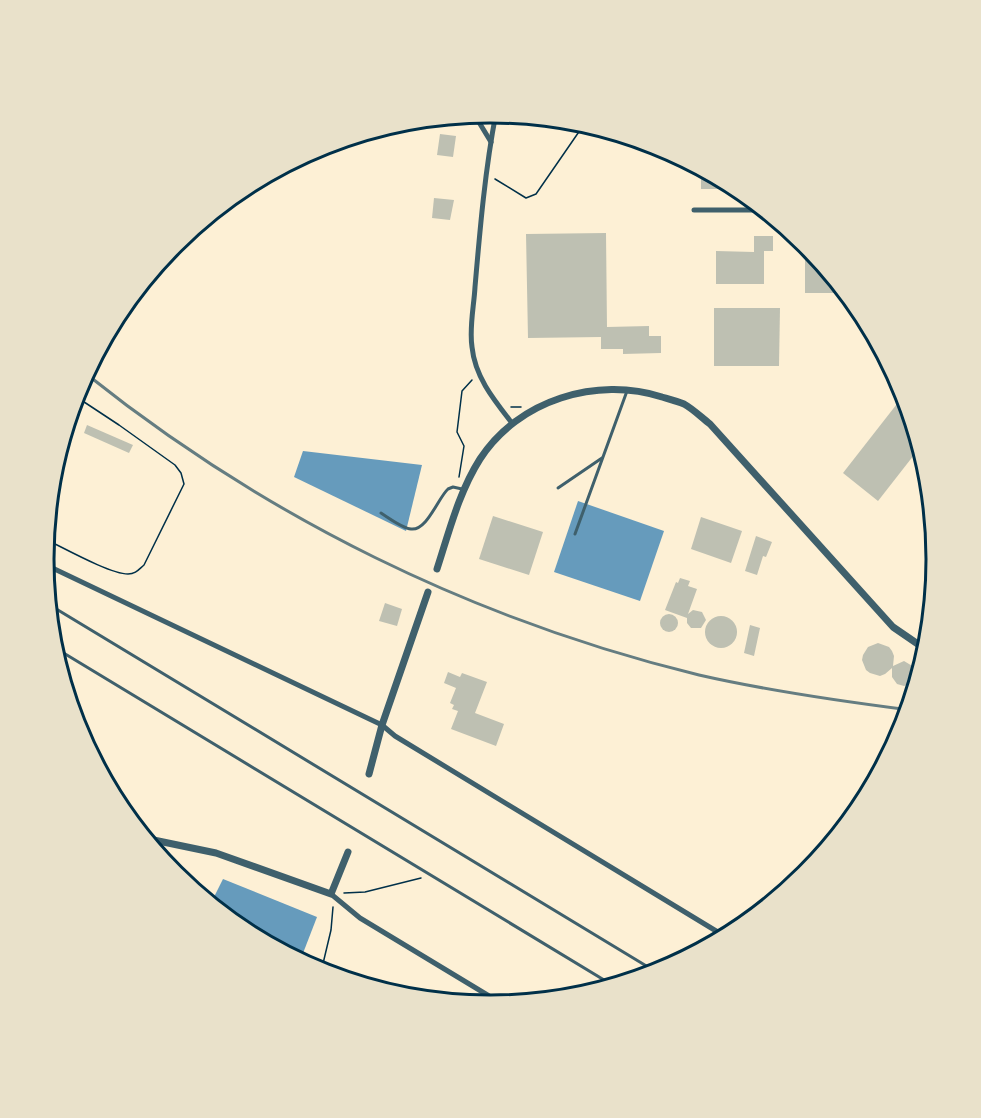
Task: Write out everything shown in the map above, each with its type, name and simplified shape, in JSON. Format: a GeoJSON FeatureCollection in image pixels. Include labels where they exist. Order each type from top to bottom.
{"type":"FeatureCollection","features":[{"type":"Feature","properties":{"kind":"street"},"geometry":{"type":"LineString","coordinates":[[479,123],[491,142]]}},
{"type":"Feature","properties":{"kind":"street"},"geometry":{"type":"LineString","coordinates":[[494,123],[477,267],[471,346],[478,373],[491,397],[513,423]]}},
{"type":"Feature","properties":{"kind":"street"},"geometry":{"type":"LineString","coordinates":[[694,210],[752,210]]}},
{"type":"Feature","properties":{"kind":"street"},"geometry":{"type":"LineString","coordinates":[[437,569],[461,489],[492,442],[513,423],[530,411],[567,395],[604,389],[644,391],[684,405],[710,424],[892,627],[919,645]]}},
{"type":"Feature","properties":{"kind":"street"},"geometry":{"type":"LineString","coordinates":[[54,569],[382,725],[395,736],[717,932]]}},
{"type":"Feature","properties":{"kind":"street"},"geometry":{"type":"LineString","coordinates":[[369,774],[382,725],[428,592]]}},
{"type":"Feature","properties":{"kind":"street"},"geometry":{"type":"LineString","coordinates":[[157,841],[216,853],[332,894],[360,918],[489,996]]}},
{"type":"Feature","properties":{"kind":"street"},"geometry":{"type":"LineString","coordinates":[[332,894],[348,852]]}},
{"type":"Feature","properties":{"kind":"lane"},"geometry":{"type":"LineString","coordinates":[[575,534],[628,389]]}},
{"type":"Feature","properties":{"kind":"lane"},"geometry":{"type":"LineString","coordinates":[[558,489],[604,457]]}},
{"type":"Feature","properties":{"kind":"lane"},"geometry":{"type":"LineString","coordinates":[[381,513],[410,529],[418,528],[427,520],[448,489],[461,489]]}},
{"type":"Feature","properties":{"kind":"lane"},"geometry":{"type":"LineString","coordinates":[[57,610],[647,966]]}},
{"type":"Feature","properties":{"kind":"lane"},"geometry":{"type":"LineString","coordinates":[[64,654],[605,980]]}},
{"type":"Feature","properties":{"kind":"path"},"geometry":{"type":"LineString","coordinates":[[487,174],[526,198],[536,194],[579,132]]}},
{"type":"Feature","properties":{"kind":"path"},"geometry":{"type":"LineString","coordinates":[[461,489],[464,446],[457,432],[462,391],[478,373]]}},
{"type":"Feature","properties":{"kind":"path"},"geometry":{"type":"LineString","coordinates":[[55,543],[104,566],[126,574],[135,573],[144,564],[184,484],[181,473],[175,465],[83,402]]}},
{"type":"Feature","properties":{"kind":"path"},"geometry":{"type":"LineString","coordinates":[[510,407],[523,407]]}},
{"type":"Feature","properties":{"kind":"path"},"geometry":{"type":"LineString","coordinates":[[323,962],[334,914],[332,894],[365,892],[431,876]]}},
{"type":"Feature","properties":{"kind":"water"},"geometry":{"type":"Polygon","coordinates":[[[303,451],[422,465],[406,531],[294,477],[303,451]]]}},
{"type":"Feature","properties":{"kind":"water"},"geometry":{"type":"Polygon","coordinates":[[[578,501],[664,531],[640,601],[554,572],[578,501]]]}},
{"type":"Feature","properties":{"kind":"water"},"geometry":{"type":"Polygon","coordinates":[[[223,879],[317,917],[303,953],[248,922],[214,896],[223,879]]]}},
{"type":"Feature","properties":{"kind":"building"},"geometry":{"type":"Polygon","coordinates":[[[440,134],[456,136],[453,157],[437,155],[440,134]]]}},
{"type":"Feature","properties":{"kind":"building"},"geometry":{"type":"Polygon","coordinates":[[[701,177],[722,189],[701,189],[701,177]]]}},
{"type":"Feature","properties":{"kind":"building"},"geometry":{"type":"Polygon","coordinates":[[[434,198],[454,200],[450,220],[432,218],[434,198]]]}},
{"type":"Feature","properties":{"kind":"building"},"geometry":{"type":"Polygon","coordinates":[[[606,233],[607,327],[649,326],[649,336],[661,336],[661,353],[623,354],[623,349],[601,349],[601,337],[528,338],[526,234],[606,233]]]}},
{"type":"Feature","properties":{"kind":"building"},"geometry":{"type":"Polygon","coordinates":[[[754,236],[773,236],[773,251],[764,251],[764,284],[716,284],[716,251],[754,252],[754,236]]]}},
{"type":"Feature","properties":{"kind":"building"},"geometry":{"type":"Polygon","coordinates":[[[805,256],[837,293],[805,293],[805,256]]]}},
{"type":"Feature","properties":{"kind":"building"},"geometry":{"type":"Polygon","coordinates":[[[714,308],[780,308],[779,366],[714,366],[714,308]]]}},
{"type":"Feature","properties":{"kind":"building"},"geometry":{"type":"Polygon","coordinates":[[[898,403],[914,455],[878,501],[843,473],[898,403]]]}},
{"type":"Feature","properties":{"kind":"building"},"geometry":{"type":"Polygon","coordinates":[[[87,425],[133,445],[129,453],[84,433],[87,425]]]}},
{"type":"Feature","properties":{"kind":"building"},"geometry":{"type":"Polygon","coordinates":[[[493,516],[543,532],[529,575],[479,559],[493,516]]]}},
{"type":"Feature","properties":{"kind":"building"},"geometry":{"type":"Polygon","coordinates":[[[701,517],[742,531],[731,563],[691,549],[701,517]]]}},
{"type":"Feature","properties":{"kind":"building"},"geometry":{"type":"Polygon","coordinates":[[[756,536],[772,542],[766,557],[763,556],[757,575],[745,571],[756,536]]]}},
{"type":"Feature","properties":{"kind":"building"},"geometry":{"type":"Polygon","coordinates":[[[680,578],[690,581],[688,586],[697,589],[688,614],[693,610],[702,612],[706,620],[701,628],[691,628],[687,623],[687,618],[665,610],[676,582],[678,583],[680,578]]]}},
{"type":"Feature","properties":{"kind":"building"},"geometry":{"type":"Polygon","coordinates":[[[385,603],[402,609],[397,626],[379,621],[385,603]]]}},
{"type":"Feature","properties":{"kind":"building"},"geometry":{"type":"Polygon","coordinates":[[[669,614],[675,617],[678,623],[675,629],[669,632],[663,629],[660,623],[663,617],[669,614]]]}},
{"type":"Feature","properties":{"kind":"building"},"geometry":{"type":"Polygon","coordinates":[[[721,616],[732,621],[737,632],[732,643],[721,648],[710,643],[705,632],[710,621],[721,616]]]}},
{"type":"Feature","properties":{"kind":"building"},"geometry":{"type":"Polygon","coordinates":[[[750,625],[760,628],[754,656],[744,653],[750,625]]]}},
{"type":"Feature","properties":{"kind":"building"},"geometry":{"type":"Polygon","coordinates":[[[878,643],[889,647],[894,656],[893,666],[904,661],[913,667],[908,684],[897,684],[892,677],[892,668],[880,676],[866,670],[862,660],[868,647],[878,643]]]}},
{"type":"Feature","properties":{"kind":"building"},"geometry":{"type":"Polygon","coordinates":[[[448,672],[460,677],[462,673],[487,682],[475,713],[504,724],[496,746],[451,729],[458,711],[452,709],[454,705],[450,703],[456,688],[444,683],[448,672]]]}},
{"type":"Feature","properties":{"kind":"railway"},"geometry":{"type":"LineString","coordinates":[[93,379],[154,425],[226,474],[299,518],[376,558],[454,594],[534,625],[615,652],[699,675],[804,695],[900,709]]}}]}
